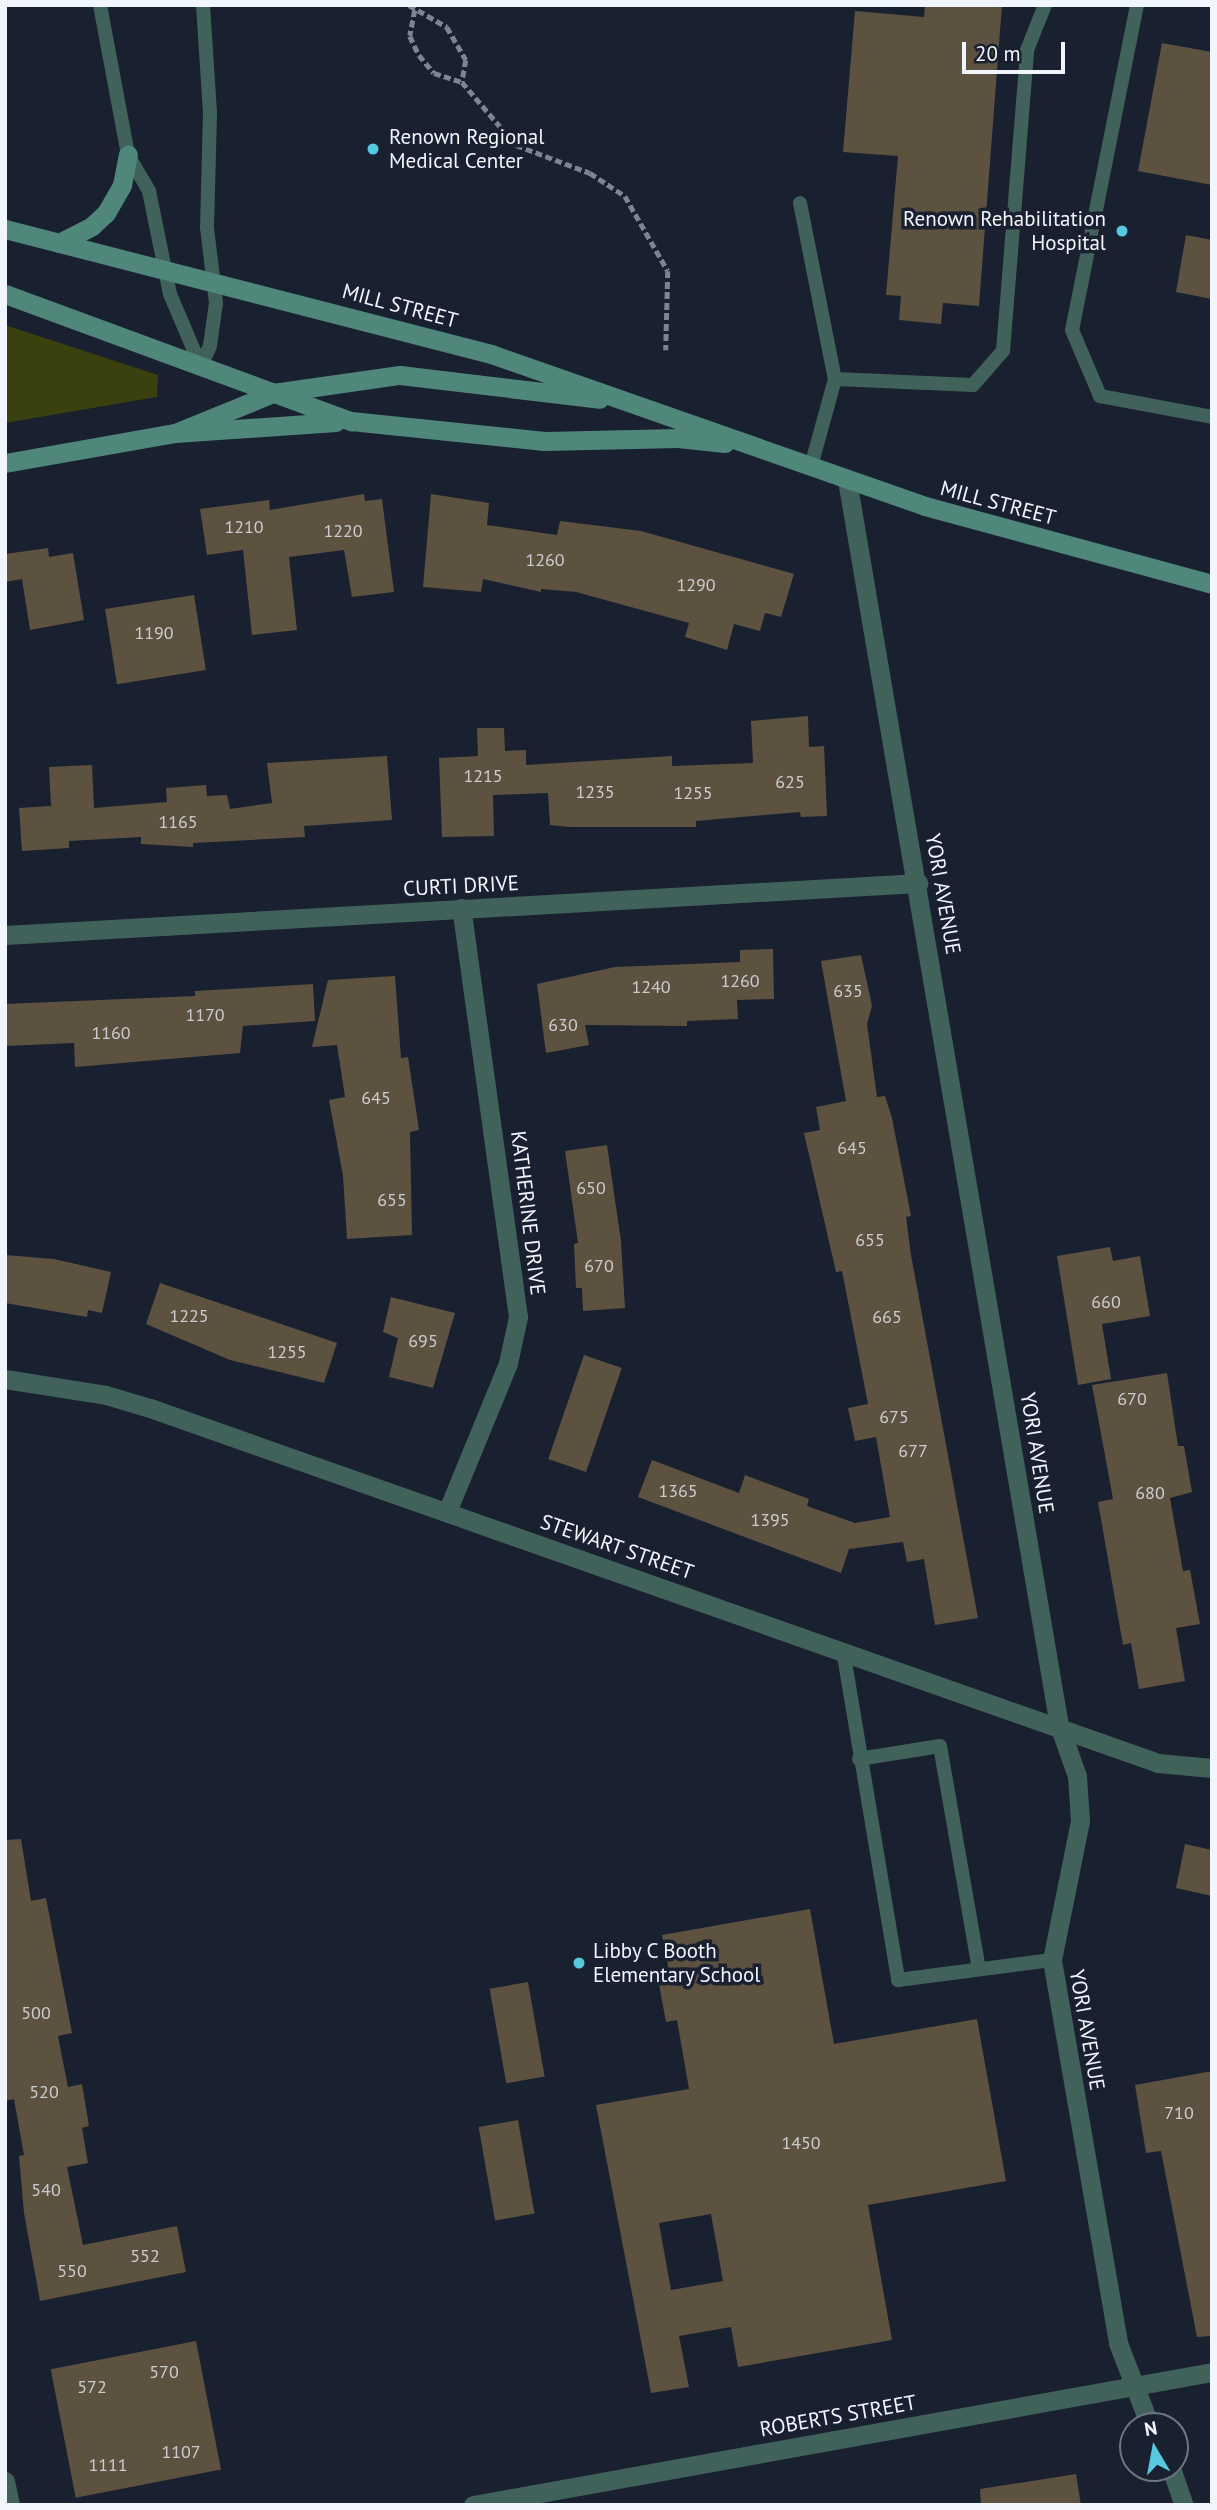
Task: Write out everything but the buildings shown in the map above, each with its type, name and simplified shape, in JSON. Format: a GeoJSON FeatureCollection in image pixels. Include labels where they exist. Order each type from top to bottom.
{"type":"FeatureCollection","features":[{"type":"Feature","properties":{"kind":"main road"},"geometry":{"type":"LineString","coordinates":[[60,243],[92,226],[106,213],[122,185],[128,155]]}},
{"type":"Feature","properties":{"kind":"main road","name":"MILL STREET"},"geometry":{"type":"LineString","coordinates":[[5,229],[491,354],[848,480],[965,517],[1212,584]]}},
{"type":"Feature","properties":{"kind":"main road","name":"MILL STREET"},"geometry":{"type":"LineString","coordinates":[[5,294],[351,421],[544,442],[678,439],[776,453]]}},
{"type":"Feature","properties":{"kind":"main road"},"geometry":{"type":"LineString","coordinates":[[176,433],[273,393],[400,374],[501,384],[646,407]]}},
{"type":"Feature","properties":{"kind":"main road"},"geometry":{"type":"LineString","coordinates":[[5,463],[176,433],[351,421]]}},
{"type":"Feature","properties":{"kind":"street","name":"YORI AVENUE"},"geometry":{"type":"LineString","coordinates":[[848,480],[919,883],[1059,1725],[1077,1776],[1080,1821],[1052,1960],[1118,2343],[1131,2386],[1143,2412]]}},
{"type":"Feature","properties":{"kind":"street","name":"CURTI DRIVE"},"geometry":{"type":"LineString","coordinates":[[5,935],[919,883]]}},
{"type":"Feature","properties":{"kind":"street","name":"KATHERINE DRIVE"},"geometry":{"type":"LineString","coordinates":[[447,1512],[508,1363],[518,1317],[461,908]]}},
{"type":"Feature","properties":{"kind":"street","name":"STEWART STREET"},"geometry":{"type":"LineString","coordinates":[[5,1379],[106,1395],[1059,1725],[1158,1763],[1212,1768]]}},
{"type":"Feature","properties":{"kind":"street","name":"ROBERTS STREET"},"geometry":{"type":"LineString","coordinates":[[473,2505],[1212,2372]]}},
{"type":"Feature","properties":{"kind":"street"},"geometry":{"type":"LineString","coordinates":[[5,2481],[10,2505]]}},
{"type":"Feature","properties":{"kind":"street"},"geometry":{"type":"LineString","coordinates":[[1176,2482],[1184,2505]]}},
{"type":"Feature","properties":{"kind":"lane"},"geometry":{"type":"LineString","coordinates":[[100,5],[128,155],[149,191],[163,269],[177,318],[201,367]]}},
{"type":"Feature","properties":{"kind":"lane"},"geometry":{"type":"LineString","coordinates":[[201,367],[214,324],[215,282],[207,228],[210,113],[203,5]]}},
{"type":"Feature","properties":{"kind":"lane"},"geometry":{"type":"LineString","coordinates":[[835,379],[973,385],[1003,351],[1027,50],[1045,5]]}},
{"type":"Feature","properties":{"kind":"lane"},"geometry":{"type":"LineString","coordinates":[[1137,5],[1072,330],[1100,396],[1212,418]]}},
{"type":"Feature","properties":{"kind":"lane"},"geometry":{"type":"LineString","coordinates":[[800,203],[835,379],[811,467]]}},
{"type":"Feature","properties":{"kind":"lane"},"geometry":{"type":"LineString","coordinates":[[843,1650],[859,1759],[898,1980],[1052,1960]]}},
{"type":"Feature","properties":{"kind":"lane"},"geometry":{"type":"LineString","coordinates":[[859,1759],[940,1746],[979,1969]]}},
{"type":"Feature","properties":{"kind":"path"},"geometry":{"type":"LineString","coordinates":[[409,5],[447,27],[466,60],[462,82]]}},
{"type":"Feature","properties":{"kind":"path"},"geometry":{"type":"LineString","coordinates":[[415,10],[410,36],[419,55],[434,73],[462,82],[516,145],[590,173],[625,196],[667,271],[666,350]]}},
{"type":"Feature","properties":{"kind":"green space"},"geometry":{"type":"Polygon","coordinates":[[[5,325],[158,375],[157,397],[5,423],[5,325]]]}},
{"type":"Feature","properties":{"kind":"place","name":"Renown Regional Medical Center"},"geometry":{"type":"Point","coordinates":[373,149]}},
{"type":"Feature","properties":{"kind":"place","name":"Renown Rehabilitation Hospital"},"geometry":{"type":"Point","coordinates":[1122,231]}},
{"type":"Feature","properties":{"kind":"place","name":"Libby C Booth Elementary School"},"geometry":{"type":"Point","coordinates":[579,1963]}}]}
